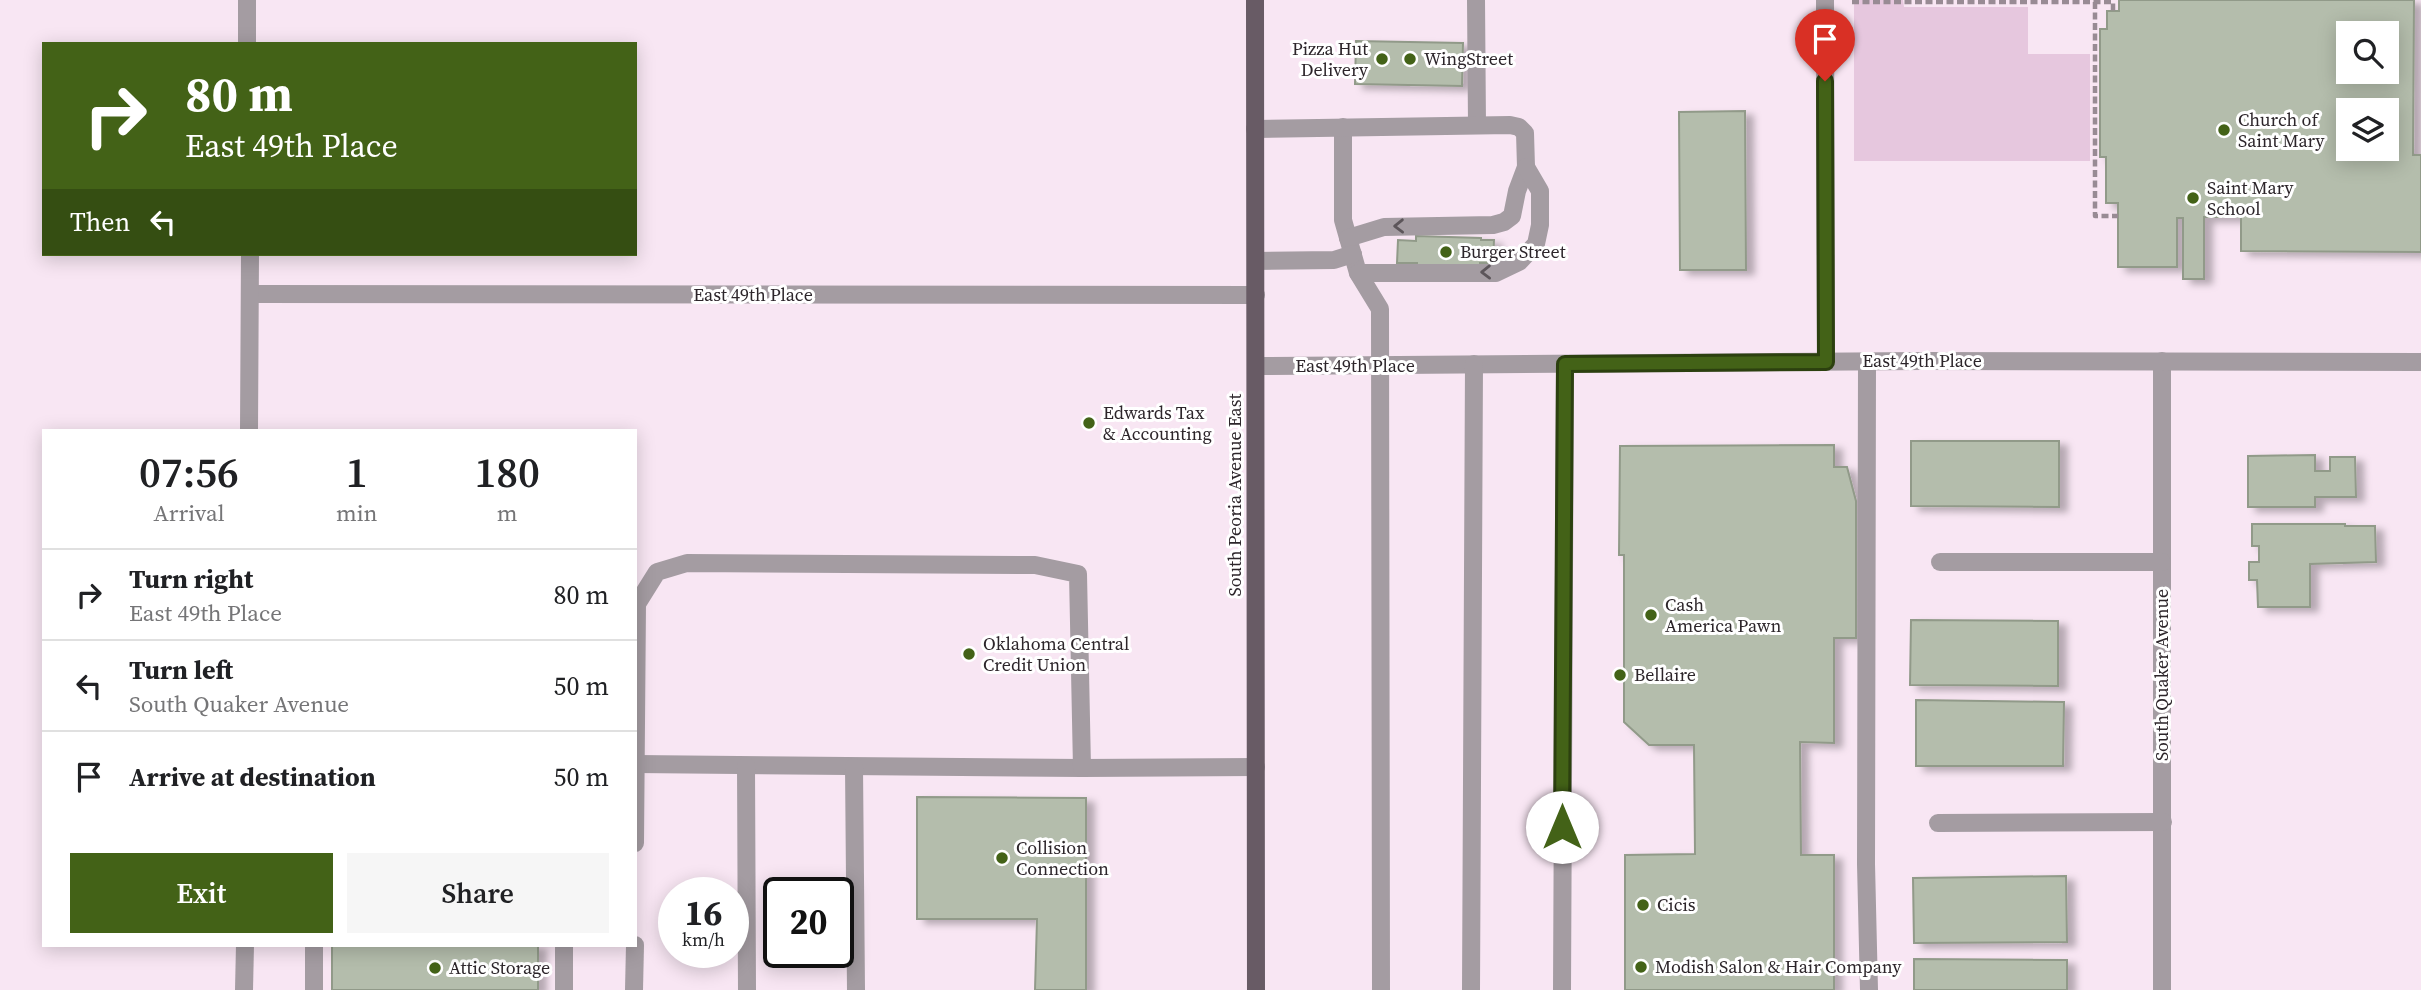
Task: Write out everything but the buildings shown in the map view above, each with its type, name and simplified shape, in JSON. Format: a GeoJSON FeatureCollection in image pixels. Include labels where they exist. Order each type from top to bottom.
{"type":"FeatureCollection","features":[{"type":"Feature","properties":{"kind":"main road","name":"South Peoria Avenue East"},"geometry":{"type":"LineString","coordinates":[[1255,0],[1256,990]]}},
{"type":"Feature","properties":{"kind":"street"},"geometry":{"type":"LineString","coordinates":[[247,0],[247,42]]}},
{"type":"Feature","properties":{"kind":"street"},"geometry":{"type":"LineString","coordinates":[[1476,0],[1477,125]]}},
{"type":"Feature","properties":{"kind":"street"},"geometry":{"type":"LineString","coordinates":[[1825,0],[1826,362]]}},
{"type":"Feature","properties":{"kind":"street"},"geometry":{"type":"LineString","coordinates":[[1255,129],[1477,125],[1519,127],[1525,133],[1526,167],[1512,216],[1504,222],[1493,225],[1384,226],[1334,260],[1256,261]]}},
{"type":"Feature","properties":{"kind":"street"},"geometry":{"type":"LineString","coordinates":[[1343,127],[1343,220],[1358,273],[1380,309],[1381,990]]}},
{"type":"Feature","properties":{"kind":"street"},"geometry":{"type":"LineString","coordinates":[[1358,273],[1496,273],[1519,262],[1536,244],[1540,225],[1540,191],[1526,167]]}},
{"type":"Feature","properties":{"kind":"street"},"geometry":{"type":"LineString","coordinates":[[249,429],[250,256]]}},
{"type":"Feature","properties":{"kind":"street","name":"East 49th Place"},"geometry":{"type":"LineString","coordinates":[[250,294],[1256,295]]}},
{"type":"Feature","properties":{"kind":"street","name":"South Quaker Avenue"},"geometry":{"type":"LineString","coordinates":[[2162,361],[2162,990]]}},
{"type":"Feature","properties":{"kind":"street"},"geometry":{"type":"LineString","coordinates":[[1867,362],[1866,864],[1869,990]]}},
{"type":"Feature","properties":{"kind":"street","name":"East 49th Place"},"geometry":{"type":"LineString","coordinates":[[1256,366],[2421,362]]}},
{"type":"Feature","properties":{"kind":"street"},"geometry":{"type":"LineString","coordinates":[[1471,990],[1474,364]]}},
{"type":"Feature","properties":{"kind":"street"},"geometry":{"type":"LineString","coordinates":[[1562,990],[1565,364]]}},
{"type":"Feature","properties":{"kind":"street"},"geometry":{"type":"LineString","coordinates":[[1940,562],[2162,562]]}},
{"type":"Feature","properties":{"kind":"street"},"geometry":{"type":"LineString","coordinates":[[637,604],[657,572],[687,563],[1035,565],[1078,574],[1082,768]]}},
{"type":"Feature","properties":{"kind":"street"},"geometry":{"type":"LineString","coordinates":[[637,764],[1256,767]]}},
{"type":"Feature","properties":{"kind":"street"},"geometry":{"type":"LineString","coordinates":[[746,766],[747,990]]}},
{"type":"Feature","properties":{"kind":"street"},"geometry":{"type":"LineString","coordinates":[[854,767],[856,990]]}},
{"type":"Feature","properties":{"kind":"street"},"geometry":{"type":"LineString","coordinates":[[1938,823],[2163,822]]}},
{"type":"Feature","properties":{"kind":"street"},"geometry":{"type":"LineString","coordinates":[[244,990],[245,947]]}},
{"type":"Feature","properties":{"kind":"street"},"geometry":{"type":"LineString","coordinates":[[314,947],[314,990]]}},
{"type":"Feature","properties":{"kind":"street"},"geometry":{"type":"LineString","coordinates":[[564,947],[564,990]]}},
{"type":"Feature","properties":{"kind":"street"},"geometry":{"type":"LineString","coordinates":[[634,990],[635,947]]}},
{"type":"Feature","properties":{"kind":"path"},"geometry":{"type":"LineString","coordinates":[[1851,2],[2113,1],[2113,11]]}},
{"type":"Feature","properties":{"kind":"path"},"geometry":{"type":"LineString","coordinates":[[2095,2],[2095,216],[2118,216]]}},
{"type":"Feature","properties":{"kind":"shaded area"},"geometry":{"type":"Polygon","coordinates":[[[1854,0],[1903,0],[1904,7],[2028,7],[2028,54],[2090,54],[2090,161],[1854,161],[1854,0]]]}},
{"type":"Feature","properties":{"kind":"place","name":"Pizza Hut Delivery"},"geometry":{"type":"Point","coordinates":[1382,59]}},
{"type":"Feature","properties":{"kind":"place","name":"WingStreet"},"geometry":{"type":"Point","coordinates":[1410,59]}},
{"type":"Feature","properties":{"kind":"place","name":"Church of Saint Mary"},"geometry":{"type":"Point","coordinates":[2224,130]}},
{"type":"Feature","properties":{"kind":"place","name":"Saint Mary School"},"geometry":{"type":"Point","coordinates":[2193,198]}},
{"type":"Feature","properties":{"kind":"place","name":"Burger Street"},"geometry":{"type":"Point","coordinates":[1446,252]}},
{"type":"Feature","properties":{"kind":"place","name":"Edwards Tax & Accounting"},"geometry":{"type":"Point","coordinates":[1089,423]}},
{"type":"Feature","properties":{"kind":"place","name":"Cash America Pawn"},"geometry":{"type":"Point","coordinates":[1651,615]}},
{"type":"Feature","properties":{"kind":"place","name":"Oklahoma Central Credit Union"},"geometry":{"type":"Point","coordinates":[969,654]}},
{"type":"Feature","properties":{"kind":"place","name":"Bellaire"},"geometry":{"type":"Point","coordinates":[1620,675]}},
{"type":"Feature","properties":{"kind":"place","name":"Collision Connection"},"geometry":{"type":"Point","coordinates":[1002,858]}},
{"type":"Feature","properties":{"kind":"place","name":"Cicis"},"geometry":{"type":"Point","coordinates":[1643,905]}},
{"type":"Feature","properties":{"kind":"place","name":"Modish Salon & Hair Company"},"geometry":{"type":"Point","coordinates":[1641,967]}},
{"type":"Feature","properties":{"kind":"place","name":"Attic Storage"},"geometry":{"type":"Point","coordinates":[435,968]}},
{"type":"Feature","properties":{"kind":"route"},"geometry":{"type":"LineString","coordinates":[[1562,827],[1565,364],[1826,362],[1825,81]]}}]}
